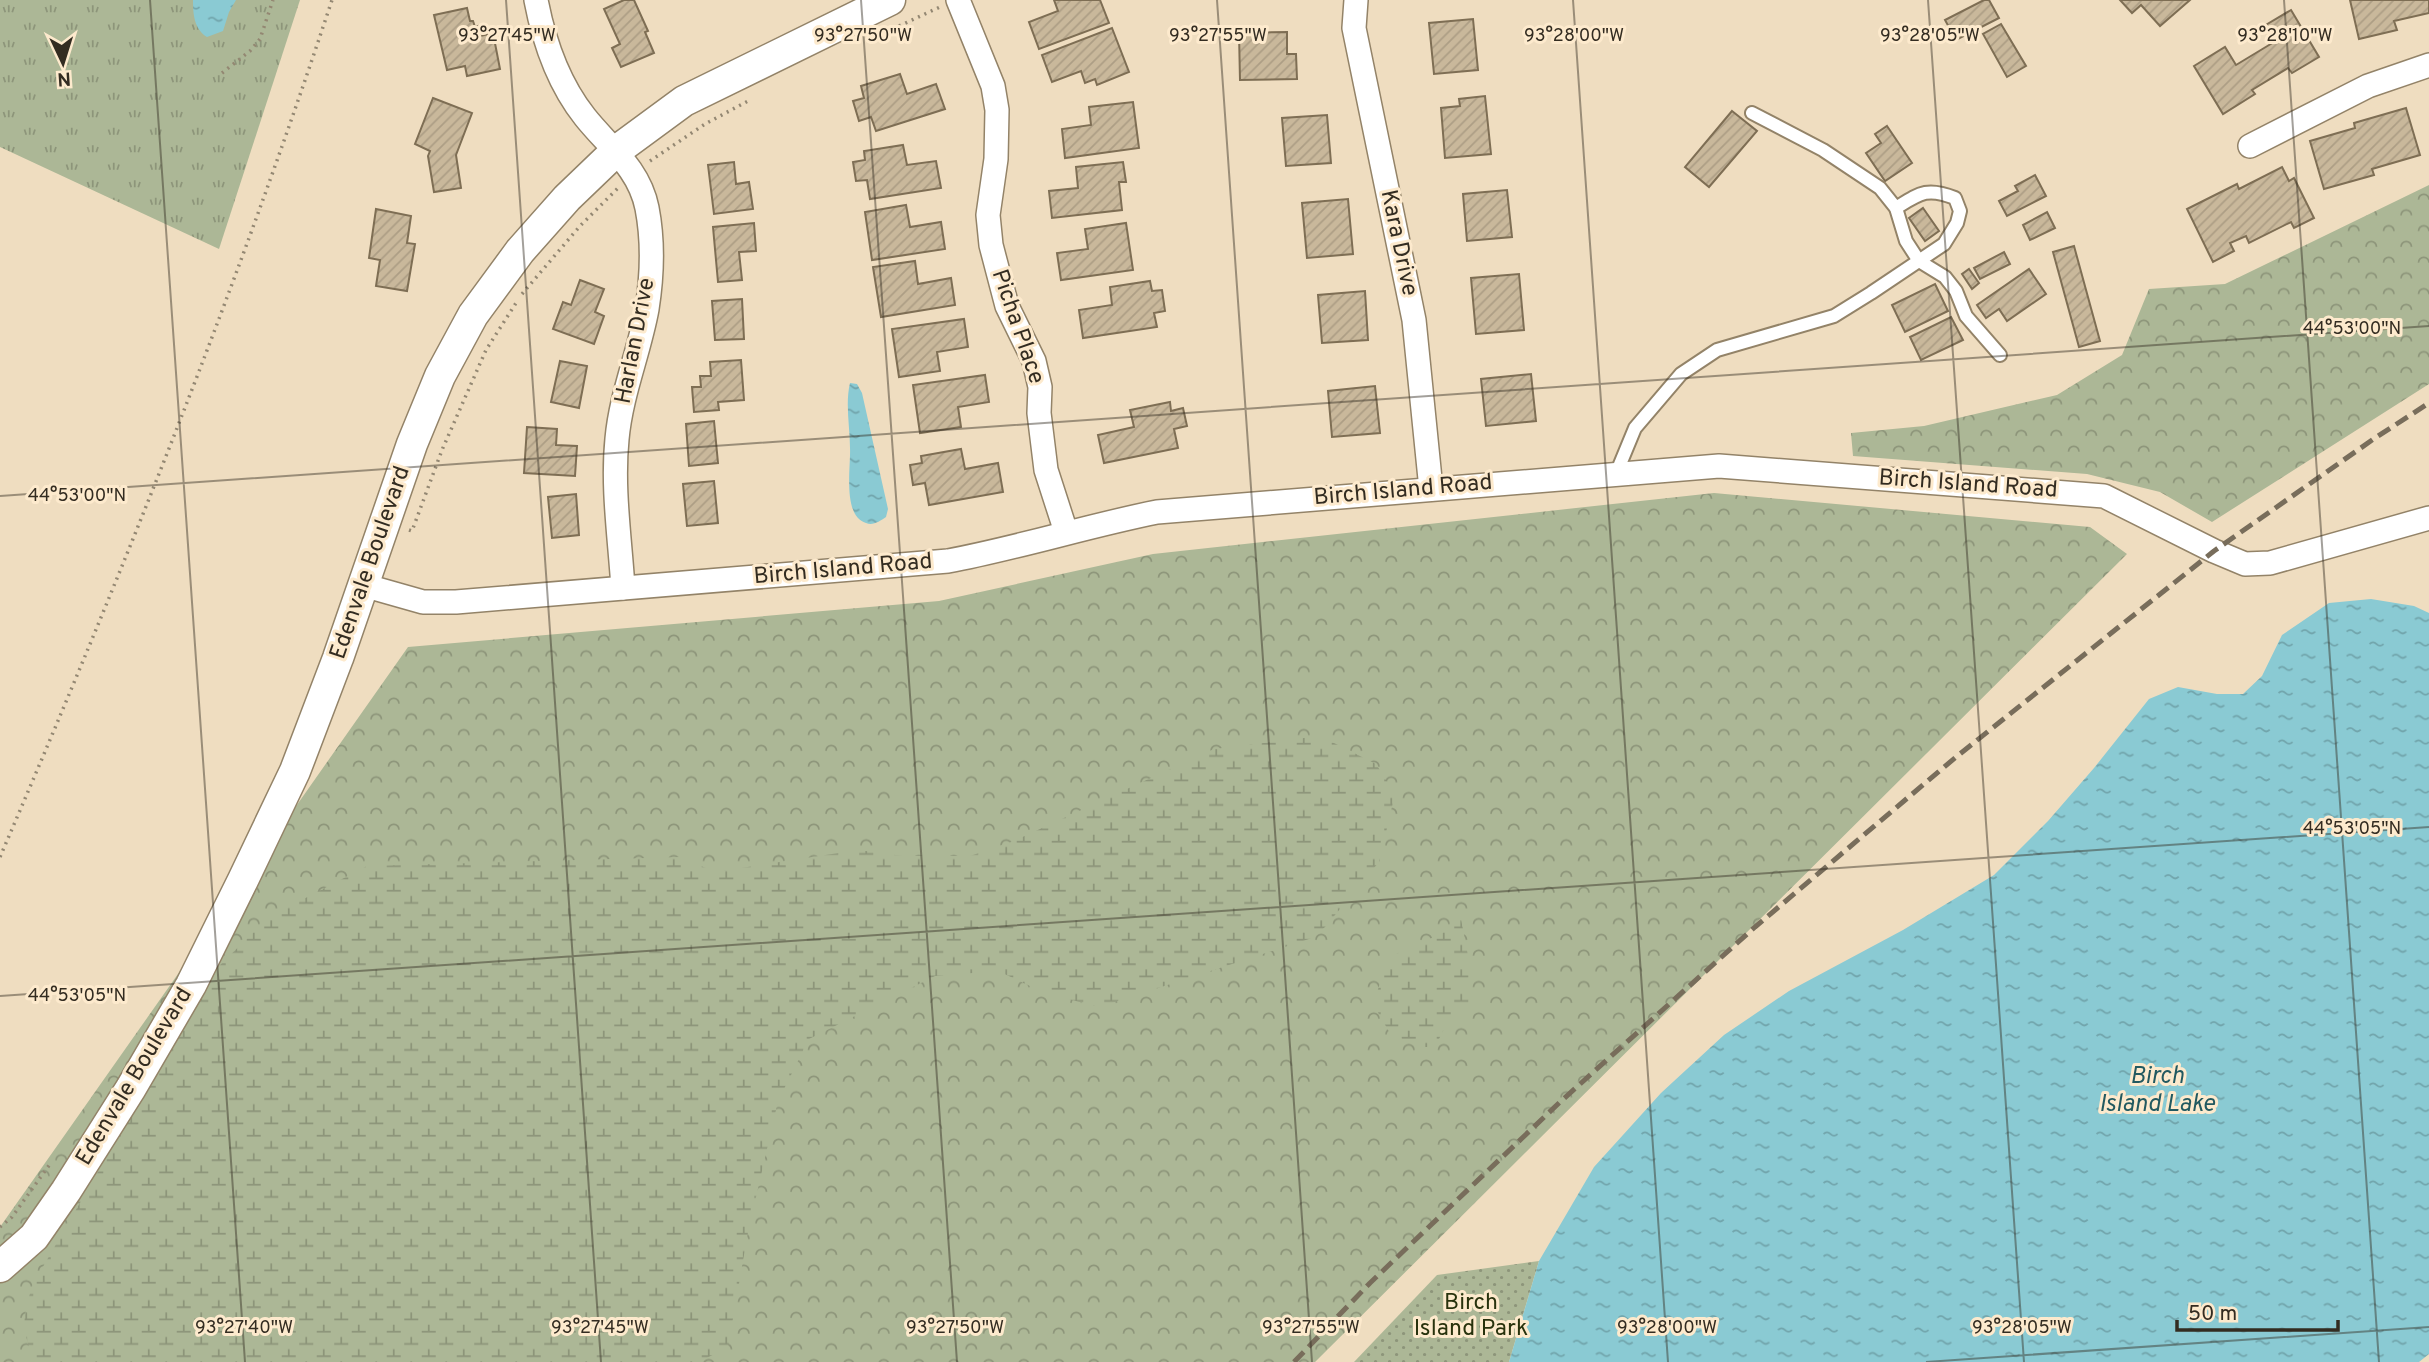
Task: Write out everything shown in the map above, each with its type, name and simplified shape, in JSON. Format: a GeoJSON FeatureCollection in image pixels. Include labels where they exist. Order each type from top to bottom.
{"type":"FeatureCollection","features":[{"type":"Feature","properties":{"kind":"street","name":"Harlan Drive"},"geometry":{"type":"LineString","coordinates":[[536,0],[541,30],[558,76],[584,117],[625,161],[642,190],[648,210],[651,259],[647,308],[624,397],[617,438],[616,481],[623,588]]}},
{"type":"Feature","properties":{"kind":"street","name":"Edenvale Boulevard"},"geometry":{"type":"LineString","coordinates":[[0,1267],[34,1237],[66,1191],[131,1088],[191,985],[295,771],[412,444],[440,376],[473,315],[520,251],[567,198],[625,161],[684,101],[890,0]]}},
{"type":"Feature","properties":{"kind":"street","name":"Picha Place"},"geometry":{"type":"LineString","coordinates":[[950,3],[993,86],[997,110],[996,159],[988,215],[991,245],[1007,306],[1034,361],[1040,387],[1039,413],[1046,470],[1066,532]]}},
{"type":"Feature","properties":{"kind":"street","name":"Kara Drive"},"geometry":{"type":"LineString","coordinates":[[1350,3],[1414,320],[1431,489]]}},
{"type":"Feature","properties":{"kind":"street"},"geometry":{"type":"LineString","coordinates":[[2250,146],[2368,86],[2429,65]]}},
{"type":"Feature","properties":{"kind":"street","name":"Birch Island Road"},"geometry":{"type":"LineString","coordinates":[[363,585],[423,602],[456,602],[948,561],[996,552],[1066,532],[1157,512],[1719,466],[2104,496],[2245,564],[2270,563],[2429,518]]}},
{"type":"Feature","properties":{"kind":"lane"},"geometry":{"type":"LineString","coordinates":[[1752,113],[1823,150],[1880,188],[1896,208],[1906,241],[1919,261],[1945,277],[1956,292],[1966,316],[2000,355]]}},
{"type":"Feature","properties":{"kind":"lane"},"geometry":{"type":"LineString","coordinates":[[1616,474],[1635,428],[1681,374],[1717,350],[1834,316],[1944,244],[1957,223],[1960,211],[1955,198],[1938,191],[1920,193],[1896,208]]}},
{"type":"Feature","properties":{"kind":"path"},"geometry":{"type":"LineString","coordinates":[[222,73],[250,51],[260,39],[273,0]]}},
{"type":"Feature","properties":{"kind":"path"},"geometry":{"type":"LineString","coordinates":[[0,857],[94,640],[193,386],[297,107],[332,0]]}},
{"type":"Feature","properties":{"kind":"path"},"geometry":{"type":"LineString","coordinates":[[891,30],[950,3]]}},
{"type":"Feature","properties":{"kind":"path"},"geometry":{"type":"LineString","coordinates":[[386,522],[412,531],[442,450],[486,350],[519,298],[580,226],[625,161],[705,124],[754,97]]}},
{"type":"Feature","properties":{"kind":"path"},"geometry":{"type":"LineString","coordinates":[[0,1227],[12,1217],[53,1160]]}},
{"type":"Feature","properties":{"kind":"green space"},"geometry":{"type":"Polygon","coordinates":[[[0,0],[300,0],[219,249],[0,147],[0,0]]]}},
{"type":"Feature","properties":{"kind":"green space"},"geometry":{"type":"Polygon","coordinates":[[[2429,185],[2429,384],[2212,522],[2160,492],[2087,474],[1853,456],[1851,433],[1924,426],[2057,395],[2122,355],[2149,289],[2225,284],[2429,185]]]}},
{"type":"Feature","properties":{"kind":"green space"},"geometry":{"type":"Polygon","coordinates":[[[1714,493],[2090,527],[2127,554],[1315,1362],[0,1362],[0,1227],[408,647],[939,601],[1153,554],[1714,493]]]}},
{"type":"Feature","properties":{"kind":"green space"},"geometry":{"type":"Polygon","coordinates":[[[1320,736],[1376,764],[1395,794],[1379,862],[1325,927],[1312,938],[1106,1005],[1094,1006],[1043,992],[998,971],[935,976],[809,1039],[778,1101],[748,1232],[728,1347],[699,1362],[35,1362],[25,1332],[27,1306],[33,1284],[215,970],[269,917],[367,866],[680,857],[715,872],[858,850],[903,856],[970,856],[1014,841],[1214,749],[1320,736]]]}},
{"type":"Feature","properties":{"kind":"green space"},"geometry":{"type":"Polygon","coordinates":[[[1461,919],[1469,961],[1470,1005],[1465,1015],[1446,1025],[1435,1047],[1425,1047],[1391,1035],[1376,1009],[1375,999],[1390,957],[1438,936],[1461,919]]]}},
{"type":"Feature","properties":{"kind":"green space","name":"Birch Island Park"},"geometry":{"type":"Polygon","coordinates":[[[1539,1261],[1509,1362],[1354,1362],[1437,1275],[1539,1261]]]}},
{"type":"Feature","properties":{"kind":"water"},"geometry":{"type":"Polygon","coordinates":[[[193,0],[236,0],[223,31],[207,37],[199,30],[193,11],[193,0]]]}},
{"type":"Feature","properties":{"kind":"water"},"geometry":{"type":"Polygon","coordinates":[[[850,383],[857,384],[862,393],[888,509],[886,517],[871,524],[858,519],[849,490],[850,383]]]}},
{"type":"Feature","properties":{"kind":"water","name":"Birch Island Lake"},"geometry":{"type":"Polygon","coordinates":[[[2371,599],[2414,606],[2429,613],[2429,1354],[2419,1362],[1509,1362],[1539,1261],[1594,1167],[1661,1093],[1724,1035],[1789,991],[1903,930],[1994,875],[2048,821],[2149,699],[2178,687],[2217,694],[2243,694],[2262,676],[2282,635],[2329,603],[2371,599]]]}},
{"type":"Feature","properties":{"kind":"building"},"geometry":{"type":"Polygon","coordinates":[[[624,0],[634,0],[648,31],[645,32],[654,53],[621,67],[612,48],[620,44],[604,9],[624,0]]]}},
{"type":"Feature","properties":{"kind":"building"},"geometry":{"type":"Polygon","coordinates":[[[1054,0],[1100,0],[1109,23],[1039,49],[1029,22],[1058,11],[1054,0]]]}},
{"type":"Feature","properties":{"kind":"building"},"geometry":{"type":"Polygon","coordinates":[[[1989,0],[1999,18],[1956,40],[1945,20],[1989,0]]]}},
{"type":"Feature","properties":{"kind":"building"},"geometry":{"type":"Polygon","coordinates":[[[2120,0],[2190,0],[2160,26],[2141,5],[2132,13],[2120,0]]]}},
{"type":"Feature","properties":{"kind":"building"},"geometry":{"type":"Polygon","coordinates":[[[2350,0],[2429,0],[2429,13],[2394,21],[2397,30],[2359,39],[2350,0]]]}},
{"type":"Feature","properties":{"kind":"building"},"geometry":{"type":"Polygon","coordinates":[[[467,8],[470,21],[473,21],[475,27],[478,26],[480,36],[493,33],[500,69],[467,76],[465,66],[447,70],[434,15],[467,8]]]}},
{"type":"Feature","properties":{"kind":"building"},"geometry":{"type":"Polygon","coordinates":[[[2291,10],[2319,57],[2292,73],[2288,68],[2252,90],[2255,94],[2223,114],[2194,66],[2225,47],[2236,65],[2274,42],[2264,26],[2291,10]]]}},
{"type":"Feature","properties":{"kind":"building"},"geometry":{"type":"Polygon","coordinates":[[[1473,19],[1478,70],[1434,74],[1429,23],[1473,19]]]}},
{"type":"Feature","properties":{"kind":"building"},"geometry":{"type":"Polygon","coordinates":[[[2001,24],[2026,66],[2007,77],[1983,34],[2001,24]]]}},
{"type":"Feature","properties":{"kind":"building"},"geometry":{"type":"Polygon","coordinates":[[[1112,28],[1129,72],[1097,85],[1095,79],[1085,83],[1081,71],[1052,82],[1042,55],[1112,28]]]}},
{"type":"Feature","properties":{"kind":"building"},"geometry":{"type":"Polygon","coordinates":[[[1287,32],[1287,54],[1296,54],[1297,79],[1240,80],[1239,33],[1287,32]]]}},
{"type":"Feature","properties":{"kind":"building"},"geometry":{"type":"Polygon","coordinates":[[[900,74],[907,94],[936,84],[945,109],[876,131],[871,117],[859,121],[853,101],[864,98],[861,86],[900,74]]]}},
{"type":"Feature","properties":{"kind":"building"},"geometry":{"type":"Polygon","coordinates":[[[1485,96],[1491,154],[1445,158],[1441,108],[1460,106],[1459,99],[1485,96]]]}},
{"type":"Feature","properties":{"kind":"building"},"geometry":{"type":"Polygon","coordinates":[[[433,98],[472,113],[456,155],[461,188],[434,192],[428,156],[430,151],[415,144],[433,98]]]}},
{"type":"Feature","properties":{"kind":"building"},"geometry":{"type":"Polygon","coordinates":[[[1133,102],[1139,148],[1065,158],[1062,129],[1091,125],[1089,107],[1133,102]]]}},
{"type":"Feature","properties":{"kind":"building"},"geometry":{"type":"Polygon","coordinates":[[[2406,108],[2420,155],[2372,169],[2374,175],[2324,189],[2310,141],[2355,128],[2354,123],[2406,108]]]}},
{"type":"Feature","properties":{"kind":"building"},"geometry":{"type":"Polygon","coordinates":[[[1732,111],[1757,131],[1709,187],[1685,167],[1732,111]]]}},
{"type":"Feature","properties":{"kind":"building"},"geometry":{"type":"Polygon","coordinates":[[[1327,115],[1331,163],[1286,166],[1282,118],[1327,115]]]}},
{"type":"Feature","properties":{"kind":"building"},"geometry":{"type":"Polygon","coordinates":[[[1887,126],[1912,163],[1885,181],[1866,153],[1881,143],[1875,134],[1887,126]]]}},
{"type":"Feature","properties":{"kind":"building"},"geometry":{"type":"Polygon","coordinates":[[[903,145],[907,165],[936,161],[941,188],[870,199],[867,180],[856,181],[853,162],[865,160],[864,151],[903,145]]]}},
{"type":"Feature","properties":{"kind":"building"},"geometry":{"type":"Polygon","coordinates":[[[734,162],[736,184],[749,182],[753,209],[714,214],[708,165],[734,162]]]}},
{"type":"Feature","properties":{"kind":"building"},"geometry":{"type":"Polygon","coordinates":[[[1123,162],[1126,182],[1119,182],[1122,210],[1052,218],[1049,191],[1078,188],[1076,167],[1123,162]]]}},
{"type":"Feature","properties":{"kind":"building"},"geometry":{"type":"Polygon","coordinates":[[[2282,167],[2289,181],[2294,178],[2314,218],[2294,228],[2291,222],[2249,243],[2246,236],[2230,243],[2234,251],[2213,262],[2187,209],[2237,184],[2239,189],[2282,167]]]}},
{"type":"Feature","properties":{"kind":"building"},"geometry":{"type":"Polygon","coordinates":[[[2035,175],[2046,196],[2007,216],[1999,201],[2018,191],[2015,186],[2035,175]]]}},
{"type":"Feature","properties":{"kind":"building"},"geometry":{"type":"Polygon","coordinates":[[[1507,190],[1512,237],[1467,241],[1463,194],[1507,190]]]}},
{"type":"Feature","properties":{"kind":"building"},"geometry":{"type":"Polygon","coordinates":[[[1348,199],[1353,254],[1307,258],[1302,203],[1348,199]]]}},
{"type":"Feature","properties":{"kind":"building"},"geometry":{"type":"Polygon","coordinates":[[[906,205],[910,227],[941,222],[945,249],[872,260],[865,212],[906,205]]]}},
{"type":"Feature","properties":{"kind":"building"},"geometry":{"type":"Polygon","coordinates":[[[1923,208],[1939,231],[1925,241],[1909,218],[1923,208]]]}},
{"type":"Feature","properties":{"kind":"building"},"geometry":{"type":"Polygon","coordinates":[[[376,209],[411,216],[407,243],[415,244],[407,291],[376,286],[380,260],[369,258],[376,209]]]}},
{"type":"Feature","properties":{"kind":"building"},"geometry":{"type":"Polygon","coordinates":[[[2047,212],[2055,228],[2030,240],[2023,225],[2047,212]]]}},
{"type":"Feature","properties":{"kind":"building"},"geometry":{"type":"Polygon","coordinates":[[[754,223],[756,251],[739,252],[742,280],[718,282],[713,227],[754,223]]]}},
{"type":"Feature","properties":{"kind":"building"},"geometry":{"type":"Polygon","coordinates":[[[1126,223],[1133,270],[1061,280],[1057,253],[1088,249],[1085,229],[1126,223]]]}},
{"type":"Feature","properties":{"kind":"building"},"geometry":{"type":"Polygon","coordinates":[[[2074,246],[2100,341],[2079,347],[2053,252],[2074,246]]]}},
{"type":"Feature","properties":{"kind":"building"},"geometry":{"type":"Polygon","coordinates":[[[2004,252],[2010,264],[1980,279],[1974,268],[2004,252]]]}},
{"type":"Feature","properties":{"kind":"building"},"geometry":{"type":"Polygon","coordinates":[[[915,261],[918,284],[951,278],[955,305],[881,317],[873,267],[915,261]]]}},
{"type":"Feature","properties":{"kind":"building"},"geometry":{"type":"Polygon","coordinates":[[[1969,269],[1979,283],[1972,289],[1962,274],[1969,269]]]}},
{"type":"Feature","properties":{"kind":"building"},"geometry":{"type":"Polygon","coordinates":[[[2029,269],[2046,294],[2007,321],[1999,309],[1986,318],[1977,305],[2029,269]]]}},
{"type":"Feature","properties":{"kind":"building"},"geometry":{"type":"Polygon","coordinates":[[[1519,274],[1524,330],[1476,334],[1471,278],[1519,274]]]}},
{"type":"Feature","properties":{"kind":"building"},"geometry":{"type":"Polygon","coordinates":[[[580,280],[604,289],[595,312],[604,316],[594,344],[553,329],[563,302],[571,305],[580,280]]]}},
{"type":"Feature","properties":{"kind":"building"},"geometry":{"type":"Polygon","coordinates":[[[1150,281],[1152,291],[1162,290],[1165,311],[1154,313],[1157,327],[1083,338],[1079,310],[1112,305],[1110,287],[1150,281]]]}},
{"type":"Feature","properties":{"kind":"building"},"geometry":{"type":"Polygon","coordinates":[[[1935,284],[1948,311],[1905,332],[1892,305],[1935,284]]]}},
{"type":"Feature","properties":{"kind":"building"},"geometry":{"type":"Polygon","coordinates":[[[1365,291],[1368,340],[1322,343],[1318,295],[1365,291]]]}},
{"type":"Feature","properties":{"kind":"building"},"geometry":{"type":"Polygon","coordinates":[[[742,299],[744,339],[715,340],[712,301],[742,299]]]}},
{"type":"Feature","properties":{"kind":"building"},"geometry":{"type":"Polygon","coordinates":[[[1951,317],[1963,340],[1921,360],[1910,337],[1951,317]]]}},
{"type":"Feature","properties":{"kind":"building"},"geometry":{"type":"Polygon","coordinates":[[[964,319],[968,347],[937,352],[940,371],[899,377],[892,329],[964,319]]]}},
{"type":"Feature","properties":{"kind":"building"},"geometry":{"type":"Polygon","coordinates":[[[741,360],[744,400],[718,402],[719,410],[694,412],[692,387],[701,387],[700,376],[711,376],[710,362],[741,360]]]}},
{"type":"Feature","properties":{"kind":"building"},"geometry":{"type":"Polygon","coordinates":[[[560,361],[587,366],[579,408],[551,402],[560,361]]]}},
{"type":"Feature","properties":{"kind":"building"},"geometry":{"type":"Polygon","coordinates":[[[1531,374],[1536,421],[1486,426],[1481,379],[1531,374]]]}},
{"type":"Feature","properties":{"kind":"building"},"geometry":{"type":"Polygon","coordinates":[[[985,375],[989,402],[958,407],[961,427],[920,433],[913,385],[985,375]]]}},
{"type":"Feature","properties":{"kind":"building"},"geometry":{"type":"Polygon","coordinates":[[[1375,386],[1380,433],[1332,437],[1328,391],[1375,386]]]}},
{"type":"Feature","properties":{"kind":"building"},"geometry":{"type":"Polygon","coordinates":[[[1170,402],[1171,411],[1183,408],[1187,426],[1174,429],[1178,448],[1104,463],[1098,435],[1134,427],[1130,410],[1170,402]]]}},
{"type":"Feature","properties":{"kind":"building"},"geometry":{"type":"Polygon","coordinates":[[[714,421],[718,463],[689,466],[686,424],[714,421]]]}},
{"type":"Feature","properties":{"kind":"building"},"geometry":{"type":"Polygon","coordinates":[[[527,427],[557,429],[556,445],[577,446],[575,476],[524,473],[527,427]]]}},
{"type":"Feature","properties":{"kind":"building"},"geometry":{"type":"Polygon","coordinates":[[[961,449],[965,469],[998,463],[1003,492],[929,505],[925,483],[913,485],[910,465],[922,463],[921,456],[961,449]]]}},
{"type":"Feature","properties":{"kind":"building"},"geometry":{"type":"Polygon","coordinates":[[[714,481],[718,523],[687,526],[683,484],[714,481]]]}},
{"type":"Feature","properties":{"kind":"building"},"geometry":{"type":"Polygon","coordinates":[[[576,494],[579,535],[552,538],[548,497],[576,494]]]}},
{"type":"Feature","properties":{"kind":"railway"},"geometry":{"type":"LineString","coordinates":[[1294,1362],[1370,1283],[1560,1102],[1755,927],[1956,757],[2214,551],[2429,403]]}}]}
